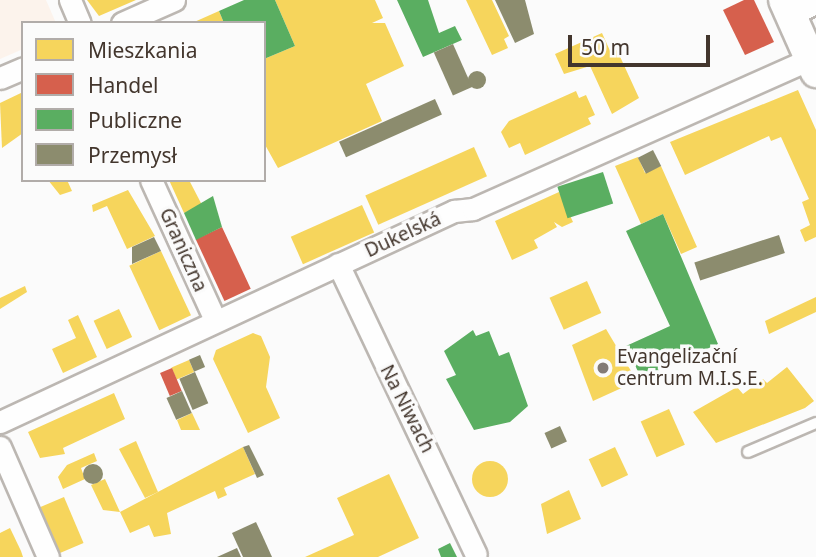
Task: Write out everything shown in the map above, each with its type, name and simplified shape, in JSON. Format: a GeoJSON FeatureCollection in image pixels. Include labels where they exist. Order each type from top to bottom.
{"type":"FeatureCollection","features":[{"type":"Feature","properties":{"kind":"street"},"geometry":{"type":"LineString","coordinates":[[70,0],[79,21]]}},
{"type":"Feature","properties":{"kind":"street"},"geometry":{"type":"LineString","coordinates":[[127,21],[174,0]]}},
{"type":"Feature","properties":{"kind":"street"},"geometry":{"type":"LineString","coordinates":[[797,6],[813,65]]}},
{"type":"Feature","properties":{"kind":"street","name":"Dukelská"},"geometry":{"type":"LineString","coordinates":[[0,422],[338,264],[813,65]]}},
{"type":"Feature","properties":{"kind":"street"},"geometry":{"type":"LineString","coordinates":[[0,78],[21,69]]}},
{"type":"Feature","properties":{"kind":"street","name":"Graniczna"},"geometry":{"type":"LineString","coordinates":[[152,182],[215,320]]}},
{"type":"Feature","properties":{"kind":"street","name":"Na Niwach"},"geometry":{"type":"LineString","coordinates":[[338,264],[476,554]]}},
{"type":"Feature","properties":{"kind":"street"},"geometry":{"type":"LineString","coordinates":[[0,447],[48,557]]}},
{"type":"Feature","properties":{"kind":"lane"},"geometry":{"type":"LineString","coordinates":[[748,452],[816,423]]}},
{"type":"Feature","properties":{"kind":"shaded area"},"geometry":{"type":"Polygon","coordinates":[[[0,0],[46,0],[55,21],[21,21],[21,50],[0,59],[0,0]]]}},
{"type":"Feature","properties":{"kind":"building: Mieszkania"},"geometry":{"type":"Polygon","coordinates":[[[87,0],[136,0],[99,16],[87,0]]]}},
{"type":"Feature","properties":{"kind":"building: Mieszkania"},"geometry":{"type":"Polygon","coordinates":[[[275,0],[375,0],[383,18],[372,23],[385,23],[404,66],[366,84],[382,121],[278,168],[266,147],[266,58],[295,46],[275,0]]]}},
{"type":"Feature","properties":{"kind":"building: Mieszkania"},"geometry":{"type":"Polygon","coordinates":[[[466,0],[492,0],[509,36],[504,39],[508,48],[492,55],[466,0]]]}},
{"type":"Feature","properties":{"kind":"building: Mieszkania"},"geometry":{"type":"Polygon","coordinates":[[[219,11],[223,21],[196,21],[219,11]]]}},
{"type":"Feature","properties":{"kind":"building: Mieszkania"},"geometry":{"type":"Polygon","coordinates":[[[602,33],[611,53],[617,50],[639,98],[612,114],[590,66],[564,74],[555,54],[602,33]]]}},
{"type":"Feature","properties":{"kind":"building: Mieszkania"},"geometry":{"type":"Polygon","coordinates":[[[798,90],[816,130],[816,237],[805,242],[800,230],[810,225],[802,202],[809,199],[781,137],[771,141],[769,136],[685,175],[670,142],[798,90]]]}},
{"type":"Feature","properties":{"kind":"building: Mieszkania"},"geometry":{"type":"Polygon","coordinates":[[[576,91],[579,98],[586,95],[595,115],[588,118],[591,124],[525,155],[520,143],[509,148],[501,132],[509,121],[576,91]]]}},
{"type":"Feature","properties":{"kind":"building: Mieszkania"},"geometry":{"type":"Polygon","coordinates":[[[21,93],[21,134],[2,148],[0,103],[21,93]]]}},
{"type":"Feature","properties":{"kind":"building: Mieszkania"},"geometry":{"type":"Polygon","coordinates":[[[474,147],[487,176],[378,225],[365,195],[474,147]]]}},
{"type":"Feature","properties":{"kind":"building: Mieszkania"},"geometry":{"type":"Polygon","coordinates":[[[638,157],[645,173],[661,166],[697,247],[681,254],[663,214],[641,224],[615,166],[638,157]]]}},
{"type":"Feature","properties":{"kind":"building: Mieszkania"},"geometry":{"type":"Polygon","coordinates":[[[50,182],[68,182],[72,191],[60,195],[50,182]]]}},
{"type":"Feature","properties":{"kind":"building: Mieszkania"},"geometry":{"type":"Polygon","coordinates":[[[170,182],[190,182],[202,205],[184,213],[170,182]]]}},
{"type":"Feature","properties":{"kind":"building: Mieszkania"},"geometry":{"type":"Polygon","coordinates":[[[128,190],[155,236],[127,249],[107,206],[93,212],[92,205],[128,190]]]}},
{"type":"Feature","properties":{"kind":"building: Mieszkania"},"geometry":{"type":"Polygon","coordinates":[[[559,192],[573,222],[562,227],[554,222],[557,227],[534,240],[538,248],[512,260],[495,221],[559,192]]]}},
{"type":"Feature","properties":{"kind":"building: Mieszkania"},"geometry":{"type":"Polygon","coordinates":[[[362,205],[374,232],[303,264],[291,237],[362,205]]]}},
{"type":"Feature","properties":{"kind":"building: Mieszkania"},"geometry":{"type":"Polygon","coordinates":[[[161,251],[191,315],[159,330],[129,266],[161,251]]]}},
{"type":"Feature","properties":{"kind":"building: Mieszkania"},"geometry":{"type":"Polygon","coordinates":[[[587,281],[601,313],[564,330],[550,298],[587,281]]]}},
{"type":"Feature","properties":{"kind":"building: Mieszkania"},"geometry":{"type":"Polygon","coordinates":[[[25,286],[27,292],[0,309],[0,298],[25,286]]]}},
{"type":"Feature","properties":{"kind":"building: Mieszkania"},"geometry":{"type":"Polygon","coordinates":[[[816,297],[816,312],[769,334],[765,321],[816,297]]]}},
{"type":"Feature","properties":{"kind":"building: Mieszkania"},"geometry":{"type":"Polygon","coordinates":[[[119,309],[132,337],[107,349],[94,321],[119,309]]]}},
{"type":"Feature","properties":{"kind":"building: Mieszkania"},"geometry":{"type":"Polygon","coordinates":[[[78,315],[97,357],[63,373],[52,349],[76,338],[68,320],[78,315]]]}},
{"type":"Feature","properties":{"kind":"building: Mieszkania"},"geometry":{"type":"Polygon","coordinates":[[[606,329],[637,381],[593,401],[572,345],[606,329]]]}},
{"type":"Feature","properties":{"kind":"building: Mieszkania"},"geometry":{"type":"Polygon","coordinates":[[[253,333],[261,336],[270,357],[266,387],[280,418],[248,433],[213,359],[216,350],[253,333]]]}},
{"type":"Feature","properties":{"kind":"building: Mieszkania"},"geometry":{"type":"Polygon","coordinates":[[[189,360],[194,372],[177,379],[172,367],[189,360]]]}},
{"type":"Feature","properties":{"kind":"building: Mieszkania"},"geometry":{"type":"Polygon","coordinates":[[[787,367],[814,401],[805,408],[716,443],[693,412],[737,387],[743,394],[763,379],[767,383],[787,367]]]}},
{"type":"Feature","properties":{"kind":"building: Mieszkania"},"geometry":{"type":"Polygon","coordinates":[[[114,393],[125,419],[63,448],[65,454],[40,458],[28,432],[114,393]]]}},
{"type":"Feature","properties":{"kind":"building: Mieszkania"},"geometry":{"type":"Polygon","coordinates":[[[669,409],[685,445],[657,457],[641,422],[669,409]]]}},
{"type":"Feature","properties":{"kind":"building: Mieszkania"},"geometry":{"type":"Polygon","coordinates":[[[192,413],[200,430],[181,430],[177,420],[192,413]]]}},
{"type":"Feature","properties":{"kind":"building: Mieszkania"},"geometry":{"type":"Polygon","coordinates":[[[136,441],[158,492],[145,498],[119,449],[136,441]]]}},
{"type":"Feature","properties":{"kind":"building: Mieszkania"},"geometry":{"type":"Polygon","coordinates":[[[243,447],[255,474],[224,488],[227,495],[218,499],[215,491],[167,513],[171,534],[154,537],[149,525],[130,533],[120,512],[243,447]]]}},
{"type":"Feature","properties":{"kind":"building: Mieszkania"},"geometry":{"type":"Polygon","coordinates":[[[615,447],[628,475],[602,487],[589,459],[615,447]]]}},
{"type":"Feature","properties":{"kind":"building: Mieszkania"},"geometry":{"type":"Polygon","coordinates":[[[94,453],[97,461],[81,468],[85,479],[63,489],[58,477],[67,465],[94,453]]]}},
{"type":"Feature","properties":{"kind":"building: Mieszkania"},"geometry":{"type":"Polygon","coordinates":[[[490,461],[503,466],[508,479],[503,492],[490,497],[477,492],[472,479],[477,466],[490,461]]]}},
{"type":"Feature","properties":{"kind":"building: Mieszkania"},"geometry":{"type":"Polygon","coordinates":[[[389,474],[419,538],[378,557],[305,557],[354,535],[337,498],[389,474]]]}},
{"type":"Feature","properties":{"kind":"building: Mieszkania"},"geometry":{"type":"Polygon","coordinates":[[[105,479],[120,512],[103,510],[91,485],[105,479]]]}},
{"type":"Feature","properties":{"kind":"building: Mieszkania"},"geometry":{"type":"Polygon","coordinates":[[[569,490],[581,519],[547,534],[541,504],[569,490]]]}},
{"type":"Feature","properties":{"kind":"building: Mieszkania"},"geometry":{"type":"Polygon","coordinates":[[[64,497],[84,543],[56,555],[36,509],[64,497]]]}},
{"type":"Feature","properties":{"kind":"building: Mieszkania"},"geometry":{"type":"Polygon","coordinates":[[[10,528],[23,557],[0,557],[0,533],[10,528]]]}},
{"type":"Feature","properties":{"kind":"building: Handel"},"geometry":{"type":"Polygon","coordinates":[[[744,0],[754,0],[774,42],[745,55],[723,10],[744,0]]]}},
{"type":"Feature","properties":{"kind":"building: Handel"},"geometry":{"type":"Polygon","coordinates":[[[222,227],[251,289],[224,301],[196,239],[222,227]]]}},
{"type":"Feature","properties":{"kind":"building: Handel"},"geometry":{"type":"Polygon","coordinates":[[[172,368],[182,391],[170,396],[160,373],[172,368]]]}},
{"type":"Feature","properties":{"kind":"building: Publiczne"},"geometry":{"type":"Polygon","coordinates":[[[244,0],[275,0],[295,46],[266,58],[266,21],[223,21],[219,11],[244,0]]]}},
{"type":"Feature","properties":{"kind":"building: Publiczne"},"geometry":{"type":"Polygon","coordinates":[[[397,0],[428,0],[439,33],[455,26],[462,40],[423,57],[397,0]]]}},
{"type":"Feature","properties":{"kind":"building: Publiczne"},"geometry":{"type":"Polygon","coordinates":[[[603,172],[613,203],[568,218],[557,187],[603,172]]]}},
{"type":"Feature","properties":{"kind":"building: Publiczne"},"geometry":{"type":"Polygon","coordinates":[[[213,196],[222,227],[196,240],[184,213],[213,196]]]}},
{"type":"Feature","properties":{"kind":"building: Publiczne"},"geometry":{"type":"Polygon","coordinates":[[[663,214],[718,344],[641,378],[626,346],[670,326],[626,231],[663,214]]]}},
{"type":"Feature","properties":{"kind":"building: Publiczne"},"geometry":{"type":"Polygon","coordinates":[[[473,330],[476,336],[489,331],[499,356],[509,352],[528,406],[510,422],[474,430],[446,379],[456,375],[444,351],[473,330]]]}},
{"type":"Feature","properties":{"kind":"building: Publiczne"},"geometry":{"type":"Polygon","coordinates":[[[450,543],[457,557],[441,557],[438,549],[450,543]]]}},
{"type":"Feature","properties":{"kind":"building: Przemysł"},"geometry":{"type":"Polygon","coordinates":[[[495,0],[525,0],[534,34],[515,43],[495,0]]]}},
{"type":"Feature","properties":{"kind":"building: Przemysł"},"geometry":{"type":"Polygon","coordinates":[[[453,44],[472,87],[453,95],[434,53],[453,44]]]}},
{"type":"Feature","properties":{"kind":"building: Przemysł"},"geometry":{"type":"Polygon","coordinates":[[[473,71],[481,71],[486,80],[484,87],[473,89],[468,84],[468,76],[473,71]]]}},
{"type":"Feature","properties":{"kind":"building: Przemysł"},"geometry":{"type":"Polygon","coordinates":[[[435,99],[442,115],[346,157],[339,142],[435,99]]]}},
{"type":"Feature","properties":{"kind":"building: Przemysł"},"geometry":{"type":"Polygon","coordinates":[[[653,150],[661,166],[646,174],[638,158],[653,150]]]}},
{"type":"Feature","properties":{"kind":"building: Przemysł"},"geometry":{"type":"Polygon","coordinates":[[[779,235],[785,253],[700,281],[694,263],[779,235]]]}},
{"type":"Feature","properties":{"kind":"building: Przemysł"},"geometry":{"type":"Polygon","coordinates":[[[154,237],[161,251],[132,264],[132,247],[154,237]]]}},
{"type":"Feature","properties":{"kind":"building: Przemysł"},"geometry":{"type":"Polygon","coordinates":[[[200,355],[205,367],[194,372],[189,360],[200,355]]]}},
{"type":"Feature","properties":{"kind":"building: Przemysł"},"geometry":{"type":"Polygon","coordinates":[[[195,372],[208,403],[193,410],[179,379],[195,372]]]}},
{"type":"Feature","properties":{"kind":"building: Przemysł"},"geometry":{"type":"Polygon","coordinates":[[[182,391],[192,413],[176,420],[166,398],[182,391]]]}},
{"type":"Feature","properties":{"kind":"building: Przemysł"},"geometry":{"type":"Polygon","coordinates":[[[560,426],[567,442],[551,448],[544,433],[560,426]]]}},
{"type":"Feature","properties":{"kind":"building: Przemysł"},"geometry":{"type":"Polygon","coordinates":[[[249,445],[264,475],[257,478],[243,447],[249,445]]]}},
{"type":"Feature","properties":{"kind":"building: Przemysł"},"geometry":{"type":"Polygon","coordinates":[[[89,464],[97,464],[103,474],[97,484],[89,484],[83,478],[83,470],[89,464]]]}},
{"type":"Feature","properties":{"kind":"building: Przemysł"},"geometry":{"type":"Polygon","coordinates":[[[256,522],[272,557],[243,557],[232,533],[256,522]]]}},
{"type":"Feature","properties":{"kind":"building: Przemysł"},"geometry":{"type":"Polygon","coordinates":[[[237,548],[241,557],[217,557],[237,548]]]}},
{"type":"Feature","properties":{"kind":"place","name":"Evangelizační centrum M.I.S.E."},"geometry":{"type":"Point","coordinates":[603,368]}}]}
